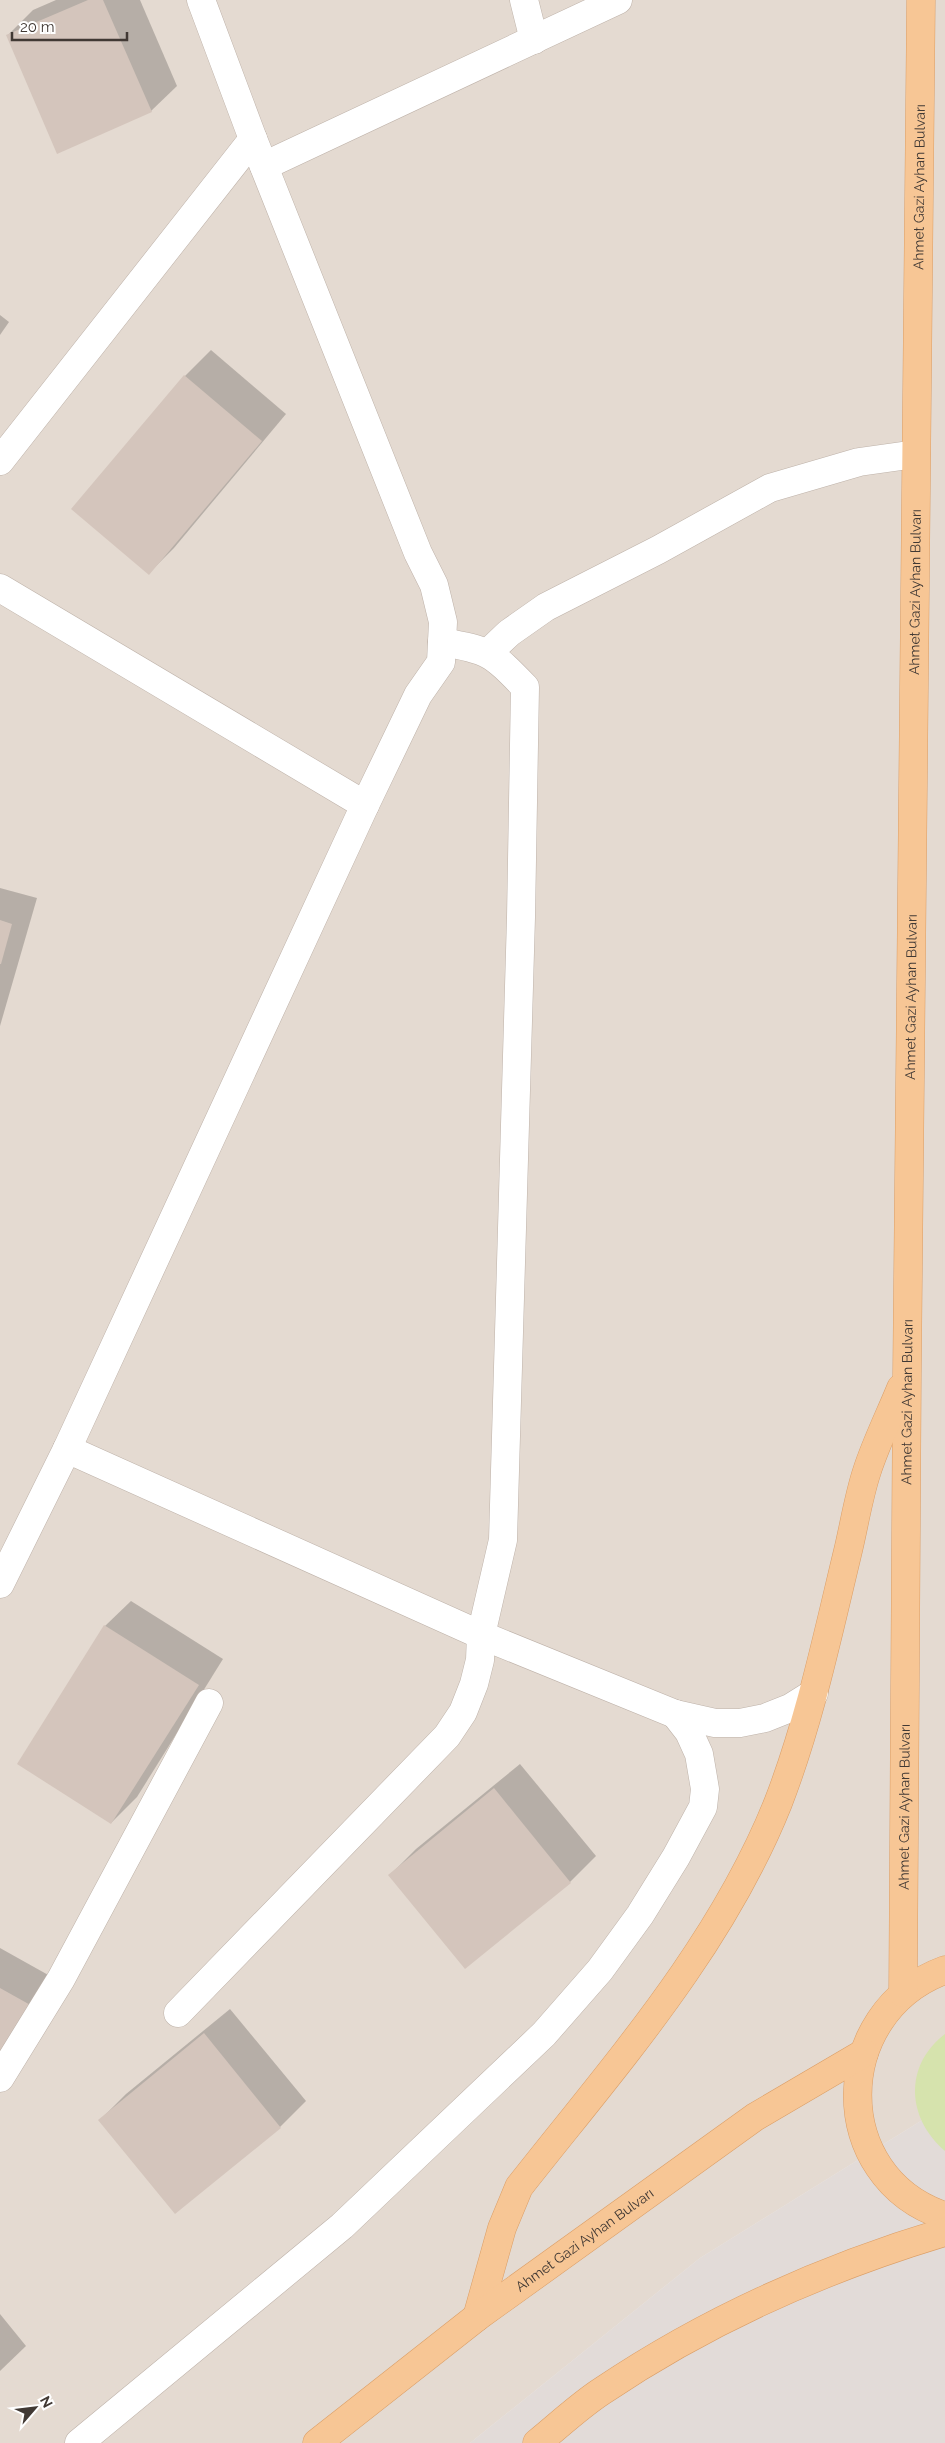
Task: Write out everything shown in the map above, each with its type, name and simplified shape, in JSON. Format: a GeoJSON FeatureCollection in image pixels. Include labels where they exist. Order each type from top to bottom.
{"type":"FeatureCollection","features":[{"type":"Feature","properties":{"kind":"main road","name":"Ahmet Gazi Ayhan Bulvarı"},"geometry":{"type":"LineString","coordinates":[[903,1993],[907,1375],[921,0]]}},
{"type":"Feature","properties":{"kind":"main road"},"geometry":{"type":"LineString","coordinates":[[477,2318],[502,2228],[519,2187],[653,2017],[690,1966],[724,1913],[754,1856],[778,1804],[814,1693],[867,1471],[907,1375]]}},
{"type":"Feature","properties":{"kind":"main road"},"geometry":{"type":"LineString","coordinates":[[945,1970],[918,1983],[903,1993],[879,2020],[864,2053],[857,2088],[861,2124],[874,2158],[897,2186],[926,2208],[945,2216]]}},
{"type":"Feature","properties":{"kind":"main road","name":"Ahmet Gazi Ayhan Bulvarı"},"geometry":{"type":"LineString","coordinates":[[317,2443],[477,2318],[755,2117],[864,2053]]}},
{"type":"Feature","properties":{"kind":"main road"},"geometry":{"type":"LineString","coordinates":[[537,2443],[601,2391],[730,2317],[856,2262],[945,2232]]}},
{"type":"Feature","properties":{"kind":"street"},"geometry":{"type":"LineString","coordinates":[[0,1584],[67,1449],[365,805],[418,695],[441,662],[443,622],[434,585],[414,544],[253,139],[201,0]]}},
{"type":"Feature","properties":{"kind":"street"},"geometry":{"type":"LineString","coordinates":[[524,0],[534,40]]}},
{"type":"Feature","properties":{"kind":"street"},"geometry":{"type":"LineString","coordinates":[[264,166],[618,0]]}},
{"type":"Feature","properties":{"kind":"street"},"geometry":{"type":"LineString","coordinates":[[0,461],[253,139]]}},
{"type":"Feature","properties":{"kind":"street"},"geometry":{"type":"LineString","coordinates":[[488,653],[509,633],[546,607],[658,550],[770,488],[859,462],[916,454]]}},
{"type":"Feature","properties":{"kind":"street"},"geometry":{"type":"LineString","coordinates":[[0,588],[365,805]]}},
{"type":"Feature","properties":{"kind":"street"},"geometry":{"type":"LineString","coordinates":[[178,2013],[447,1736],[463,1712],[474,1684],[480,1660],[481,1635],[503,1540],[520,947],[525,687],[497,658],[488,653],[477,648],[442,642]]}},
{"type":"Feature","properties":{"kind":"street"},"geometry":{"type":"LineString","coordinates":[[67,1449],[481,1635],[675,1714],[715,1724],[740,1723],[764,1718],[790,1708],[814,1693]]}},
{"type":"Feature","properties":{"kind":"street"},"geometry":{"type":"LineString","coordinates":[[0,2078],[61,1979],[209,1703]]}},
{"type":"Feature","properties":{"kind":"street"},"geometry":{"type":"LineString","coordinates":[[79,2443],[342,2226],[544,2034],[600,1970],[640,1915],[703,1807],[705,1789],[699,1754],[689,1732],[675,1714]]}},
{"type":"Feature","properties":{"kind":"shaded area"},"geometry":{"type":"Polygon","coordinates":[[[0,0],[945,0],[945,2106],[700,2258],[470,2443],[0,2443],[0,0]]]}},
{"type":"Feature","properties":{"kind":"shaded area"},"geometry":{"type":"Polygon","coordinates":[[[945,2106],[945,2443],[470,2443],[700,2258],[945,2106]]]}},
{"type":"Feature","properties":{"kind":"green space"},"geometry":{"type":"Polygon","coordinates":[[[945,2034],[945,2151],[932,2138],[923,2124],[917,2108],[915,2092],[922,2061],[931,2047],[945,2034]]]}},
{"type":"Feature","properties":{"kind":"building"},"geometry":{"type":"Polygon","coordinates":[[[88,0],[103,0],[152,112],[57,154],[6,35],[88,0]]]}},
{"type":"Feature","properties":{"kind":"building"},"geometry":{"type":"Polygon","coordinates":[[[184,375],[262,441],[149,575],[71,509],[184,375]]]}},
{"type":"Feature","properties":{"kind":"building"},"geometry":{"type":"Polygon","coordinates":[[[0,920],[12,924],[1,964],[0,964],[0,920]]]}},
{"type":"Feature","properties":{"kind":"building"},"geometry":{"type":"Polygon","coordinates":[[[104,1625],[199,1685],[111,1824],[17,1764],[104,1625]]]}},
{"type":"Feature","properties":{"kind":"building"},"geometry":{"type":"Polygon","coordinates":[[[494,1788],[571,1883],[465,1969],[388,1875],[494,1788]]]}},
{"type":"Feature","properties":{"kind":"building"},"geometry":{"type":"Polygon","coordinates":[[[0,1988],[34,2007],[0,2067],[0,1988]]]}},
{"type":"Feature","properties":{"kind":"building"},"geometry":{"type":"Polygon","coordinates":[[[204,2033],[281,2128],[175,2214],[98,2120],[204,2033]]]}}]}
